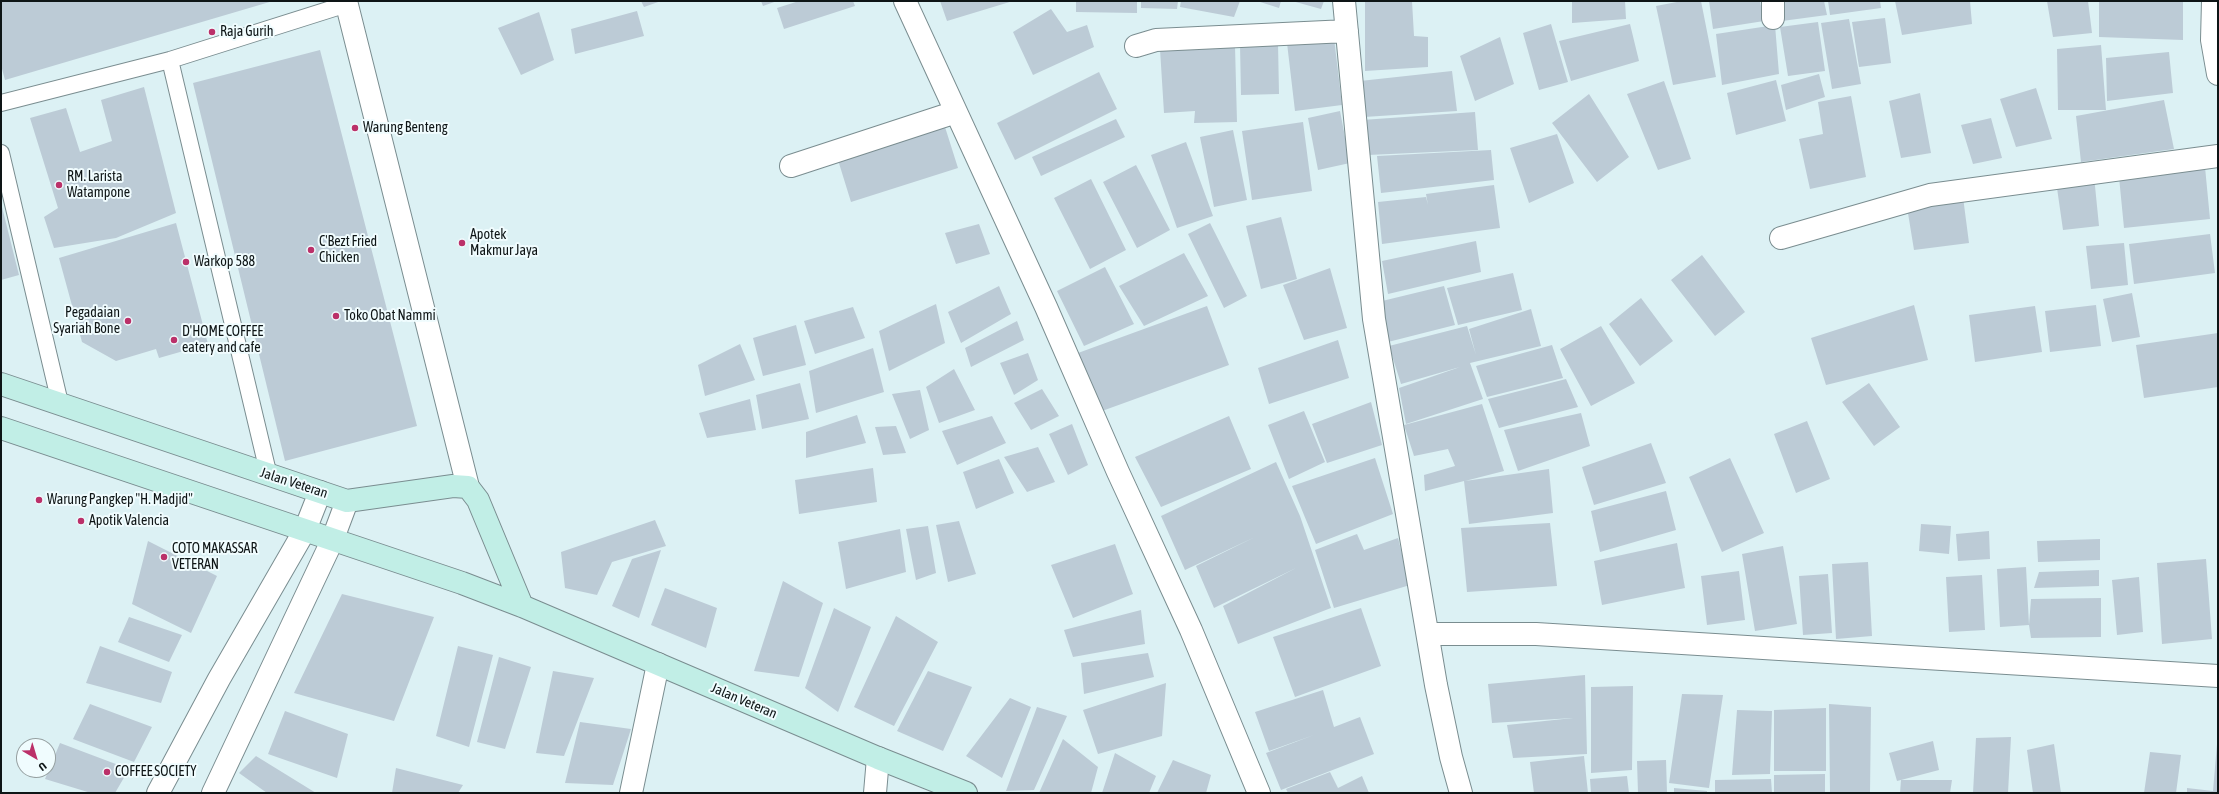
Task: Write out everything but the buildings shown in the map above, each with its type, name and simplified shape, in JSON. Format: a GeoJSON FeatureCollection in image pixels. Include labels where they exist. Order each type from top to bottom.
{"type":"FeatureCollection","features":[{"type":"Feature","properties":{"kind":"main road","name":"Jalan Veteran"},"geometry":{"type":"LineString","coordinates":[[1,384],[269,476],[347,500],[453,486],[468,487]]}},
{"type":"Feature","properties":{"kind":"main road","name":"Jalan Veteran"},"geometry":{"type":"LineString","coordinates":[[1,428],[305,530],[332,541],[462,584],[522,606],[878,758],[966,793]]}},
{"type":"Feature","properties":{"kind":"main road"},"geometry":{"type":"LineString","coordinates":[[468,487],[478,500],[522,606]]}},
{"type":"Feature","properties":{"kind":"street"},"geometry":{"type":"LineString","coordinates":[[905,1],[1046,307],[1118,472],[1191,630],[1259,793]]}},
{"type":"Feature","properties":{"kind":"street"},"geometry":{"type":"LineString","coordinates":[[1344,1],[1374,319],[1451,757],[1461,793]]}},
{"type":"Feature","properties":{"kind":"street"},"geometry":{"type":"LineString","coordinates":[[2213,1],[2212,40],[2218,74]]}},
{"type":"Feature","properties":{"kind":"street"},"geometry":{"type":"LineString","coordinates":[[346,3],[468,487]]}},
{"type":"Feature","properties":{"kind":"street"},"geometry":{"type":"LineString","coordinates":[[1136,46],[1156,40],[1347,31]]}},
{"type":"Feature","properties":{"kind":"street"},"geometry":{"type":"LineString","coordinates":[[791,166],[956,112]]}},
{"type":"Feature","properties":{"kind":"street"},"geometry":{"type":"LineString","coordinates":[[1781,238],[1930,195],[2218,156]]}},
{"type":"Feature","properties":{"kind":"street"},"geometry":{"type":"LineString","coordinates":[[158,793],[219,679],[305,530],[320,492]]}},
{"type":"Feature","properties":{"kind":"street"},"geometry":{"type":"LineString","coordinates":[[213,793],[332,541],[347,500]]}},
{"type":"Feature","properties":{"kind":"street"},"geometry":{"type":"LineString","coordinates":[[1429,634],[1536,634],[2218,676]]}},
{"type":"Feature","properties":{"kind":"street"},"geometry":{"type":"LineString","coordinates":[[631,793],[658,664]]}},
{"type":"Feature","properties":{"kind":"street"},"geometry":{"type":"LineString","coordinates":[[875,793],[878,758]]}},
{"type":"Feature","properties":{"kind":"lane"},"geometry":{"type":"LineString","coordinates":[[1,103],[170,60],[346,3]]}},
{"type":"Feature","properties":{"kind":"lane"},"geometry":{"type":"LineString","coordinates":[[170,60],[269,476]]}},
{"type":"Feature","properties":{"kind":"lane"},"geometry":{"type":"LineString","coordinates":[[1,153],[60,403]]}},
{"type":"Feature","properties":{"kind":"place","name":"Raja Gurih"},"geometry":{"type":"Point","coordinates":[212,32]}},
{"type":"Feature","properties":{"kind":"place","name":"Warung Benteng"},"geometry":{"type":"Point","coordinates":[355,128]}},
{"type":"Feature","properties":{"kind":"place","name":"RM. Larista Watampone"},"geometry":{"type":"Point","coordinates":[59,185]}},
{"type":"Feature","properties":{"kind":"place","name":"Apotek Makmur Jaya"},"geometry":{"type":"Point","coordinates":[462,243]}},
{"type":"Feature","properties":{"kind":"place","name":"C'Bezt Fried Chicken"},"geometry":{"type":"Point","coordinates":[311,250]}},
{"type":"Feature","properties":{"kind":"place","name":"Warkop 588"},"geometry":{"type":"Point","coordinates":[186,262]}},
{"type":"Feature","properties":{"kind":"place","name":"Toko Obat Nammi"},"geometry":{"type":"Point","coordinates":[336,316]}},
{"type":"Feature","properties":{"kind":"place","name":"Pegadaian Syariah Bone"},"geometry":{"type":"Point","coordinates":[128,321]}},
{"type":"Feature","properties":{"kind":"place","name":"D'HOME COFFEE eatery and cafe"},"geometry":{"type":"Point","coordinates":[174,340]}},
{"type":"Feature","properties":{"kind":"place","name":"Warung Pangkep \"H. Madjid\""},"geometry":{"type":"Point","coordinates":[39,500]}},
{"type":"Feature","properties":{"kind":"place","name":"Apotik Valencia"},"geometry":{"type":"Point","coordinates":[81,521]}},
{"type":"Feature","properties":{"kind":"place","name":"COTO MAKASSAR VETERAN"},"geometry":{"type":"Point","coordinates":[164,557]}},
{"type":"Feature","properties":{"kind":"place","name":"COFFEE SOCIETY"},"geometry":{"type":"Point","coordinates":[107,772]}}]}
